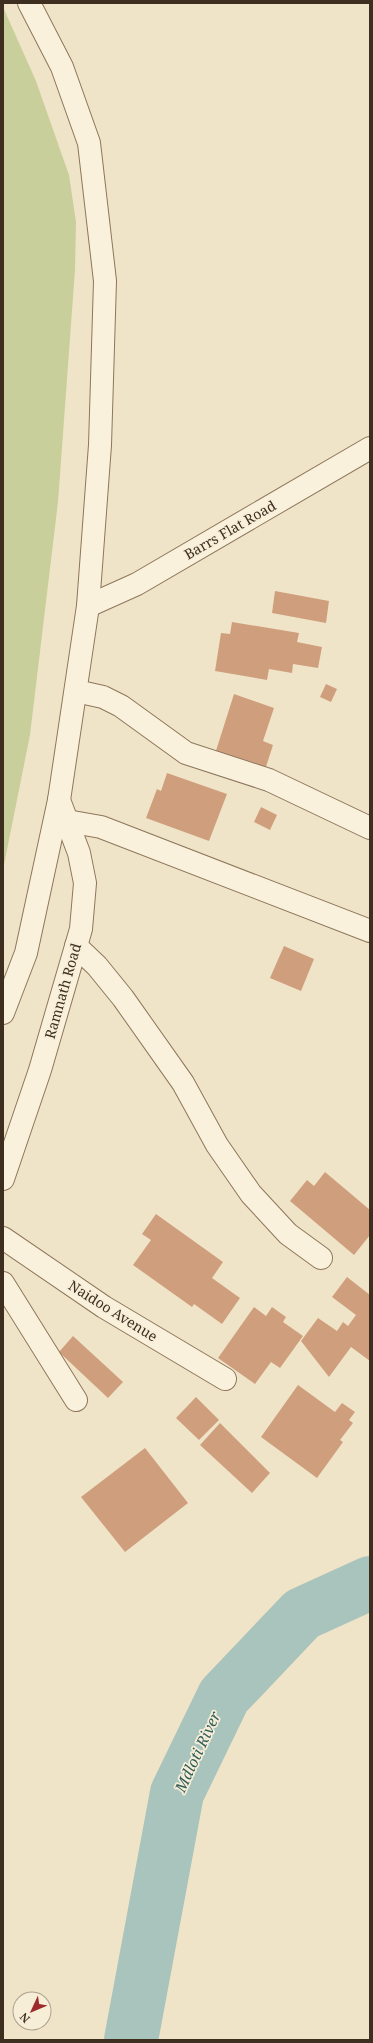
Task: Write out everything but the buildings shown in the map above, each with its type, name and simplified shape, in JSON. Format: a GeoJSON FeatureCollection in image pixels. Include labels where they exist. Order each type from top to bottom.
{"type":"FeatureCollection","features":[{"type":"Feature","properties":{"kind":"street"},"geometry":{"type":"LineString","coordinates":[[3,1013],[26,953],[60,800],[88,606],[100,445],[105,281],[89,143],[62,66],[29,3]]}},
{"type":"Feature","properties":{"kind":"street","name":"Barrs Flat Road"},"geometry":{"type":"LineString","coordinates":[[88,606],[137,584],[370,448]]}},
{"type":"Feature","properties":{"kind":"street"},"geometry":{"type":"LineString","coordinates":[[76,691],[103,697],[121,706],[186,752],[269,780],[370,828]]}},
{"type":"Feature","properties":{"kind":"street","name":"Ramnath Road"},"geometry":{"type":"LineString","coordinates":[[3,1179],[40,1070],[81,929],[85,883],[79,853],[60,800]]}},
{"type":"Feature","properties":{"kind":"street"},"geometry":{"type":"LineString","coordinates":[[67,821],[101,827],[370,931]]}},
{"type":"Feature","properties":{"kind":"street"},"geometry":{"type":"LineString","coordinates":[[76,946],[97,966],[123,998],[183,1083],[217,1145],[251,1194],[288,1234],[321,1258]]}},
{"type":"Feature","properties":{"kind":"street","name":"Naidoo Avenue"},"geometry":{"type":"LineString","coordinates":[[3,1238],[104,1307],[225,1379]]}},
{"type":"Feature","properties":{"kind":"street"},"geometry":{"type":"LineString","coordinates":[[3,1283],[76,1400]]}},
{"type":"Feature","properties":{"kind":"green space"},"geometry":{"type":"Polygon","coordinates":[[[3,7],[36,81],[69,175],[76,222],[75,270],[58,502],[30,735],[3,870],[3,7]]]}},
{"type":"Feature","properties":{"kind":"waterway","name":"Mdloti River"},"geometry":{"type":"LineString","coordinates":[[131,2040],[177,1793],[224,1696],[302,1614],[370,1583]]}}]}
